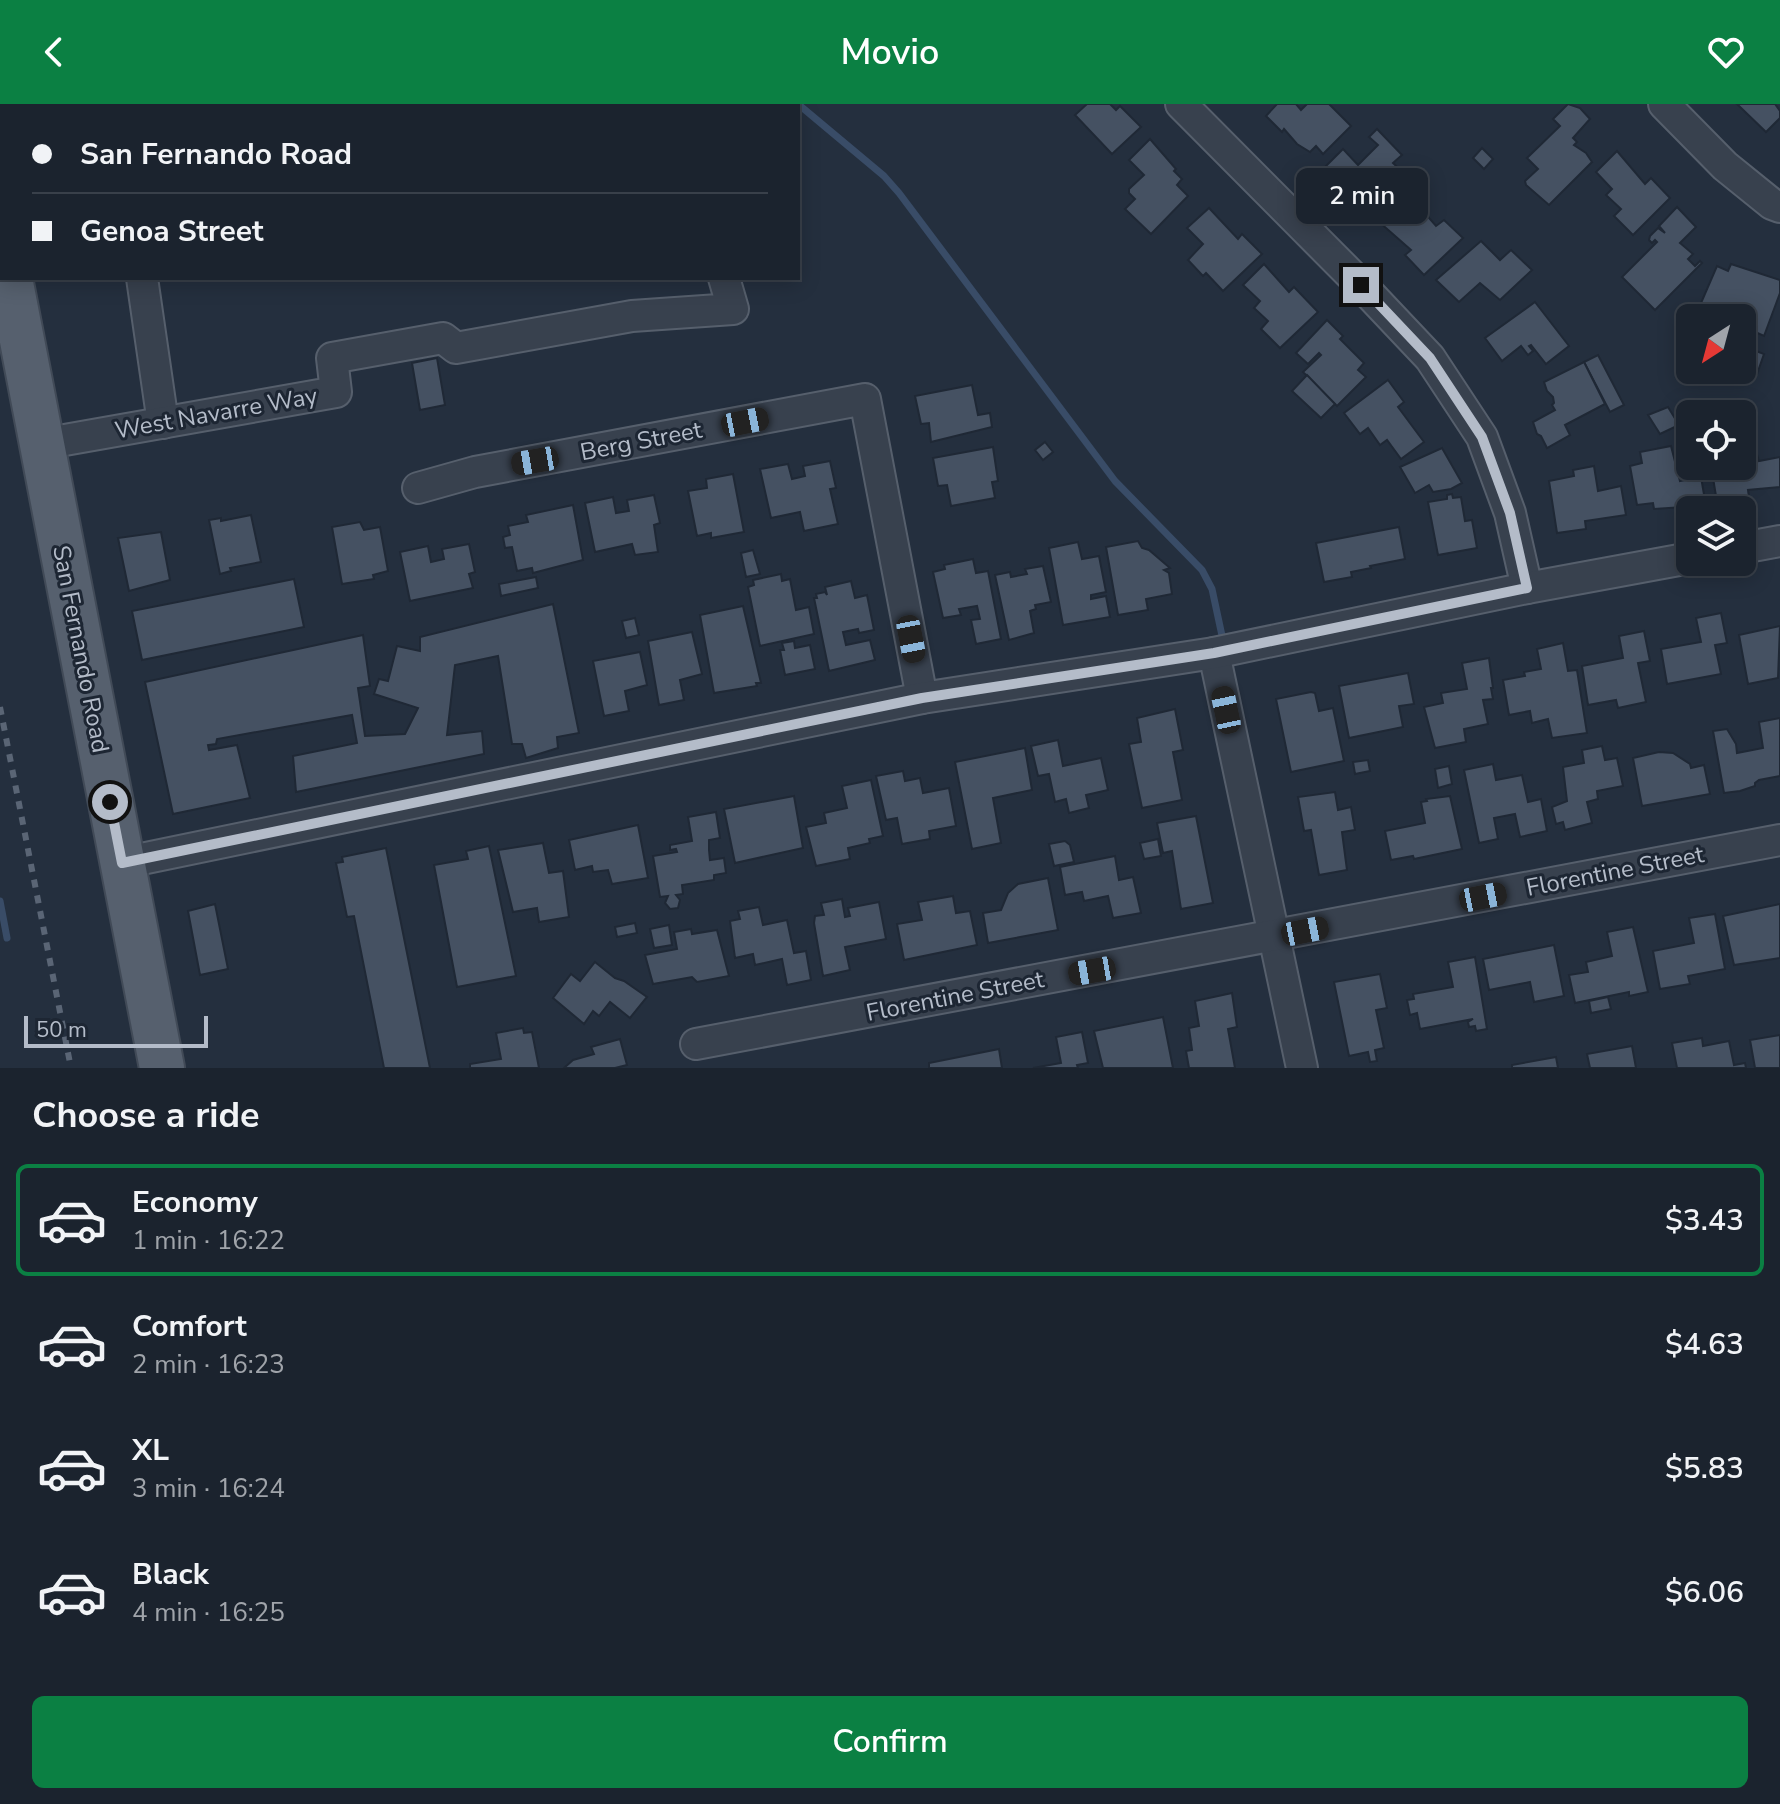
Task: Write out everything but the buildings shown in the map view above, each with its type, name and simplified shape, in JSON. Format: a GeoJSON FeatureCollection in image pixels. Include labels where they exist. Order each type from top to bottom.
{"type":"FeatureCollection","features":[{"type":"Feature","properties":{"kind":"main road","name":"San Fernando Road"},"geometry":{"type":"LineString","coordinates":[[10,280],[162,1068]]}},
{"type":"Feature","properties":{"kind":"street"},"geometry":{"type":"LineString","coordinates":[[1181,104],[1430,358],[1482,437],[1510,513],[1527,588]]}},
{"type":"Feature","properties":{"kind":"street"},"geometry":{"type":"LineString","coordinates":[[1664,104],[1725,166],[1780,207]]}},
{"type":"Feature","properties":{"kind":"street"},"geometry":{"type":"LineString","coordinates":[[142,280],[163,423]]}},
{"type":"Feature","properties":{"kind":"street","name":"West Navarre Way"},"geometry":{"type":"LineString","coordinates":[[42,444],[336,392],[332,358],[443,338],[456,348],[632,316],[733,309],[725,280]]}},
{"type":"Feature","properties":{"kind":"street","name":"Berg Street"},"geometry":{"type":"LineString","coordinates":[[418,488],[475,472],[865,399],[922,698]]}},
{"type":"Feature","properties":{"kind":"street"},"geometry":{"type":"LineString","coordinates":[[1756,545],[1780,541]]}},
{"type":"Feature","properties":{"kind":"street"},"geometry":{"type":"LineString","coordinates":[[122,863],[922,698],[1214,653],[1676,561]]}},
{"type":"Feature","properties":{"kind":"street"},"geometry":{"type":"LineString","coordinates":[[1214,653],[1302,1068]]}},
{"type":"Feature","properties":{"kind":"street","name":"Florentine Street"},"geometry":{"type":"LineString","coordinates":[[696,1044],[1780,840]]}},
{"type":"Feature","properties":{"kind":"waterway"},"geometry":{"type":"LineString","coordinates":[[800,106],[884,176],[899,193],[1115,481],[1202,570],[1212,589],[1224,645]]}},
{"type":"Feature","properties":{"kind":"waterway"},"geometry":{"type":"LineString","coordinates":[[0,901],[7,938]]}},
{"type":"Feature","properties":{"kind":"railway"},"geometry":{"type":"LineString","coordinates":[[0,707],[71,1068]]}},
{"type":"Feature","properties":{"kind":"route"},"geometry":{"type":"LineString","coordinates":[[110,802],[122,863],[922,698],[1214,653],[1527,588],[1510,513],[1482,437],[1430,358],[1361,285]]}}]}
